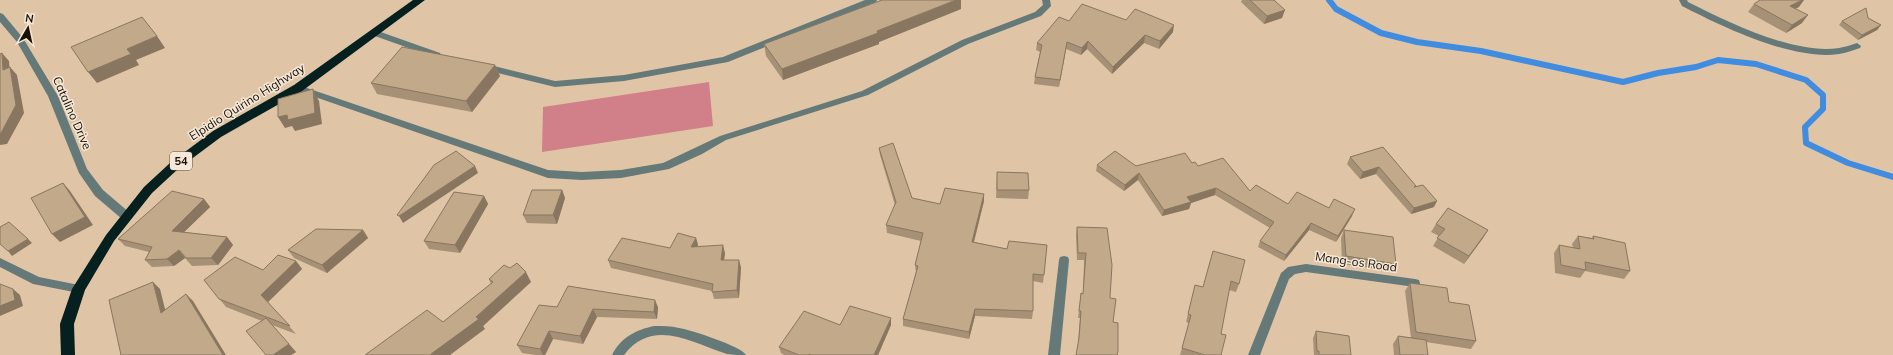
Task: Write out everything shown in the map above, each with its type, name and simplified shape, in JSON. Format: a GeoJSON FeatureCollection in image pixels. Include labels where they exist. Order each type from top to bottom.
{"type":"FeatureCollection","features":[{"type":"Feature","properties":{"kind":"highway","name":"Elpidio Quirino Highway"},"geometry":{"type":"LineString","coordinates":[[68,355],[67,324],[79,289],[95,261],[126,216],[148,190],[174,166],[217,134],[298,88],[420,0]]}},
{"type":"Feature","properties":{"kind":"street"},"geometry":{"type":"LineString","coordinates":[[478,65],[556,84],[624,78],[725,60],[873,0]]}},
{"type":"Feature","properties":{"kind":"street"},"geometry":{"type":"LineString","coordinates":[[298,88],[548,174],[582,176],[621,174],[665,166],[699,151],[723,138],[864,93],[965,42],[1038,14],[1047,6],[1046,0]]}},
{"type":"Feature","properties":{"kind":"street"},"geometry":{"type":"LineString","coordinates":[[1683,0],[1685,4],[1715,20],[1764,39],[1815,51],[1847,51],[1857,46]]}},
{"type":"Feature","properties":{"kind":"street","name":"Catalino Drive"},"geometry":{"type":"LineString","coordinates":[[0,16],[20,40],[53,96],[83,170],[99,193],[126,216]]}},
{"type":"Feature","properties":{"kind":"street"},"geometry":{"type":"LineString","coordinates":[[375,33],[425,52],[448,58]]}},
{"type":"Feature","properties":{"kind":"street"},"geometry":{"type":"LineString","coordinates":[[1054,355],[1064,260]]}},
{"type":"Feature","properties":{"kind":"street"},"geometry":{"type":"LineString","coordinates":[[0,262],[37,281],[79,289]]}},
{"type":"Feature","properties":{"kind":"street","name":"Mang-os Road"},"geometry":{"type":"LineString","coordinates":[[1254,355],[1285,276],[1292,270],[1306,268],[1415,284]]}},
{"type":"Feature","properties":{"kind":"street"},"geometry":{"type":"LineString","coordinates":[[618,355],[624,347],[643,333],[662,331],[703,338],[740,355]]}},
{"type":"Feature","properties":{"kind":"shaded area"},"geometry":{"type":"Polygon","coordinates":[[[709,82],[713,126],[542,152],[543,107],[709,82]]]}},
{"type":"Feature","properties":{"kind":"building"},"geometry":{"type":"Polygon","coordinates":[[[882,0],[956,0],[877,31],[878,33],[782,69],[764,44],[882,0]]]}},
{"type":"Feature","properties":{"kind":"building"},"geometry":{"type":"Polygon","coordinates":[[[1250,0],[1274,0],[1285,10],[1267,16],[1250,0]]]}},
{"type":"Feature","properties":{"kind":"building"},"geometry":{"type":"Polygon","coordinates":[[[1760,0],[1802,0],[1790,6],[1808,15],[1792,25],[1754,4],[1760,0]]]}},
{"type":"Feature","properties":{"kind":"building"},"geometry":{"type":"Polygon","coordinates":[[[1082,4],[1126,20],[1135,9],[1174,25],[1160,41],[1145,35],[1113,67],[1088,41],[1082,48],[1067,42],[1060,80],[1035,77],[1042,45],[1037,43],[1059,17],[1069,21],[1082,4]]]}},
{"type":"Feature","properties":{"kind":"building"},"geometry":{"type":"Polygon","coordinates":[[[1866,8],[1868,18],[1881,25],[1862,35],[1842,21],[1866,8]]]}},
{"type":"Feature","properties":{"kind":"building"},"geometry":{"type":"Polygon","coordinates":[[[142,17],[157,36],[127,49],[131,54],[88,72],[71,47],[142,17]]]}},
{"type":"Feature","properties":{"kind":"building"},"geometry":{"type":"Polygon","coordinates":[[[402,47],[495,65],[466,101],[371,83],[402,47]]]}},
{"type":"Feature","properties":{"kind":"building"},"geometry":{"type":"Polygon","coordinates":[[[2,53],[3,70],[10,67],[16,105],[0,135],[0,54],[2,53]]]}},
{"type":"Feature","properties":{"kind":"building"},"geometry":{"type":"Polygon","coordinates":[[[313,89],[315,113],[288,120],[287,115],[278,117],[278,99],[313,89]]]}},
{"type":"Feature","properties":{"kind":"building"},"geometry":{"type":"Polygon","coordinates":[[[893,143],[912,198],[940,204],[945,188],[984,194],[972,242],[1007,249],[1009,241],[1047,245],[1044,275],[1033,274],[1033,311],[975,309],[969,332],[903,319],[918,266],[915,265],[923,233],[886,225],[896,202],[879,148],[893,143]]]}},
{"type":"Feature","properties":{"kind":"building"},"geometry":{"type":"Polygon","coordinates":[[[1383,147],[1416,186],[1414,187],[1423,185],[1437,201],[1414,208],[1379,167],[1363,172],[1350,157],[1383,147]]]}},
{"type":"Feature","properties":{"kind":"building"},"geometry":{"type":"Polygon","coordinates":[[[456,151],[475,166],[399,216],[397,215],[434,165],[456,151]]]}},
{"type":"Feature","properties":{"kind":"building"},"geometry":{"type":"Polygon","coordinates":[[[1115,151],[1136,166],[1185,153],[1192,163],[1195,162],[1198,166],[1223,158],[1250,191],[1256,185],[1288,204],[1297,192],[1329,208],[1334,199],[1355,209],[1338,236],[1311,223],[1286,255],[1260,241],[1274,222],[1216,188],[1187,197],[1191,202],[1164,210],[1139,173],[1125,185],[1097,165],[1115,151]]]}},
{"type":"Feature","properties":{"kind":"building"},"geometry":{"type":"Polygon","coordinates":[[[997,172],[1028,173],[1029,190],[997,190],[997,172]]]}},
{"type":"Feature","properties":{"kind":"building"},"geometry":{"type":"Polygon","coordinates":[[[63,183],[85,217],[52,234],[31,198],[63,183]]]}},
{"type":"Feature","properties":{"kind":"building"},"geometry":{"type":"Polygon","coordinates":[[[532,190],[562,190],[553,215],[523,215],[532,190]]]}},
{"type":"Feature","properties":{"kind":"building"},"geometry":{"type":"Polygon","coordinates":[[[172,191],[204,199],[172,231],[227,237],[211,258],[186,258],[179,250],[167,259],[145,260],[152,247],[118,239],[172,191]]]}},
{"type":"Feature","properties":{"kind":"building"},"geometry":{"type":"Polygon","coordinates":[[[454,192],[484,196],[455,245],[424,241],[454,192]]]}},
{"type":"Feature","properties":{"kind":"building"},"geometry":{"type":"Polygon","coordinates":[[[1448,208],[1488,230],[1469,256],[1437,238],[1445,229],[1436,224],[1448,208]]]}},
{"type":"Feature","properties":{"kind":"building"},"geometry":{"type":"Polygon","coordinates":[[[9,222],[28,239],[8,251],[0,244],[0,227],[9,222]]]}},
{"type":"Feature","properties":{"kind":"building"},"geometry":{"type":"Polygon","coordinates":[[[1077,227],[1107,228],[1112,265],[1110,298],[1116,299],[1113,322],[1118,323],[1117,355],[1076,355],[1079,338],[1081,311],[1079,311],[1081,293],[1083,294],[1086,253],[1078,253],[1077,227]]]}},
{"type":"Feature","properties":{"kind":"building"},"geometry":{"type":"Polygon","coordinates":[[[316,229],[363,230],[322,265],[288,250],[316,229]]]}},
{"type":"Feature","properties":{"kind":"building"},"geometry":{"type":"Polygon","coordinates":[[[1344,230],[1393,237],[1396,264],[1346,256],[1344,230]]]}},
{"type":"Feature","properties":{"kind":"building"},"geometry":{"type":"Polygon","coordinates":[[[678,233],[696,238],[691,247],[723,245],[721,260],[739,260],[737,290],[712,292],[713,284],[608,260],[622,238],[670,248],[678,233]]]}},
{"type":"Feature","properties":{"kind":"building"},"geometry":{"type":"Polygon","coordinates":[[[1578,236],[1594,239],[1593,236],[1625,243],[1630,271],[1585,262],[1586,270],[1561,265],[1559,245],[1580,249],[1578,236]]]}},
{"type":"Feature","properties":{"kind":"building"},"geometry":{"type":"Polygon","coordinates":[[[1213,251],[1245,260],[1239,284],[1231,281],[1221,334],[1226,335],[1221,355],[1205,355],[1182,348],[1191,315],[1188,314],[1195,285],[1203,287],[1213,251]]]}},
{"type":"Feature","properties":{"kind":"building"},"geometry":{"type":"Polygon","coordinates":[[[278,255],[296,261],[261,295],[290,326],[219,299],[204,280],[235,257],[263,270],[278,255]]]}},
{"type":"Feature","properties":{"kind":"building"},"geometry":{"type":"Polygon","coordinates":[[[517,263],[526,272],[476,317],[479,319],[431,354],[432,355],[365,355],[427,310],[443,322],[493,282],[489,279],[504,265],[510,268],[517,263]]]}},
{"type":"Feature","properties":{"kind":"building"},"geometry":{"type":"Polygon","coordinates":[[[153,282],[161,313],[186,294],[223,355],[121,355],[109,300],[153,282]]]}},
{"type":"Feature","properties":{"kind":"building"},"geometry":{"type":"Polygon","coordinates":[[[1410,283],[1447,288],[1449,302],[1469,305],[1476,341],[1416,332],[1410,283]]]}},
{"type":"Feature","properties":{"kind":"building"},"geometry":{"type":"Polygon","coordinates":[[[0,284],[13,289],[15,300],[0,306],[0,284]]]}},
{"type":"Feature","properties":{"kind":"building"},"geometry":{"type":"Polygon","coordinates":[[[568,286],[655,300],[654,312],[593,309],[580,336],[549,331],[540,349],[517,345],[539,305],[557,307],[568,286]]]}},
{"type":"Feature","properties":{"kind":"building"},"geometry":{"type":"Polygon","coordinates":[[[850,306],[891,318],[874,355],[799,355],[779,347],[804,311],[840,325],[850,306]]]}},
{"type":"Feature","properties":{"kind":"building"},"geometry":{"type":"Polygon","coordinates":[[[266,318],[289,344],[273,355],[266,355],[246,331],[266,318]]]}},
{"type":"Feature","properties":{"kind":"building"},"geometry":{"type":"Polygon","coordinates":[[[1316,331],[1349,336],[1351,355],[1319,355],[1319,351],[1317,351],[1316,331]]]}},
{"type":"Feature","properties":{"kind":"building"},"geometry":{"type":"Polygon","coordinates":[[[1398,336],[1426,340],[1428,355],[1400,355],[1398,336]]]}},
{"type":"Feature","properties":{"kind":"waterway"},"geometry":{"type":"LineString","coordinates":[[1329,0],[1336,9],[1381,33],[1417,42],[1481,51],[1623,82],[1658,73],[1696,67],[1718,60],[1756,64],[1806,80],[1823,95],[1823,109],[1805,127],[1806,143],[1848,163],[1893,177]]}}]}
